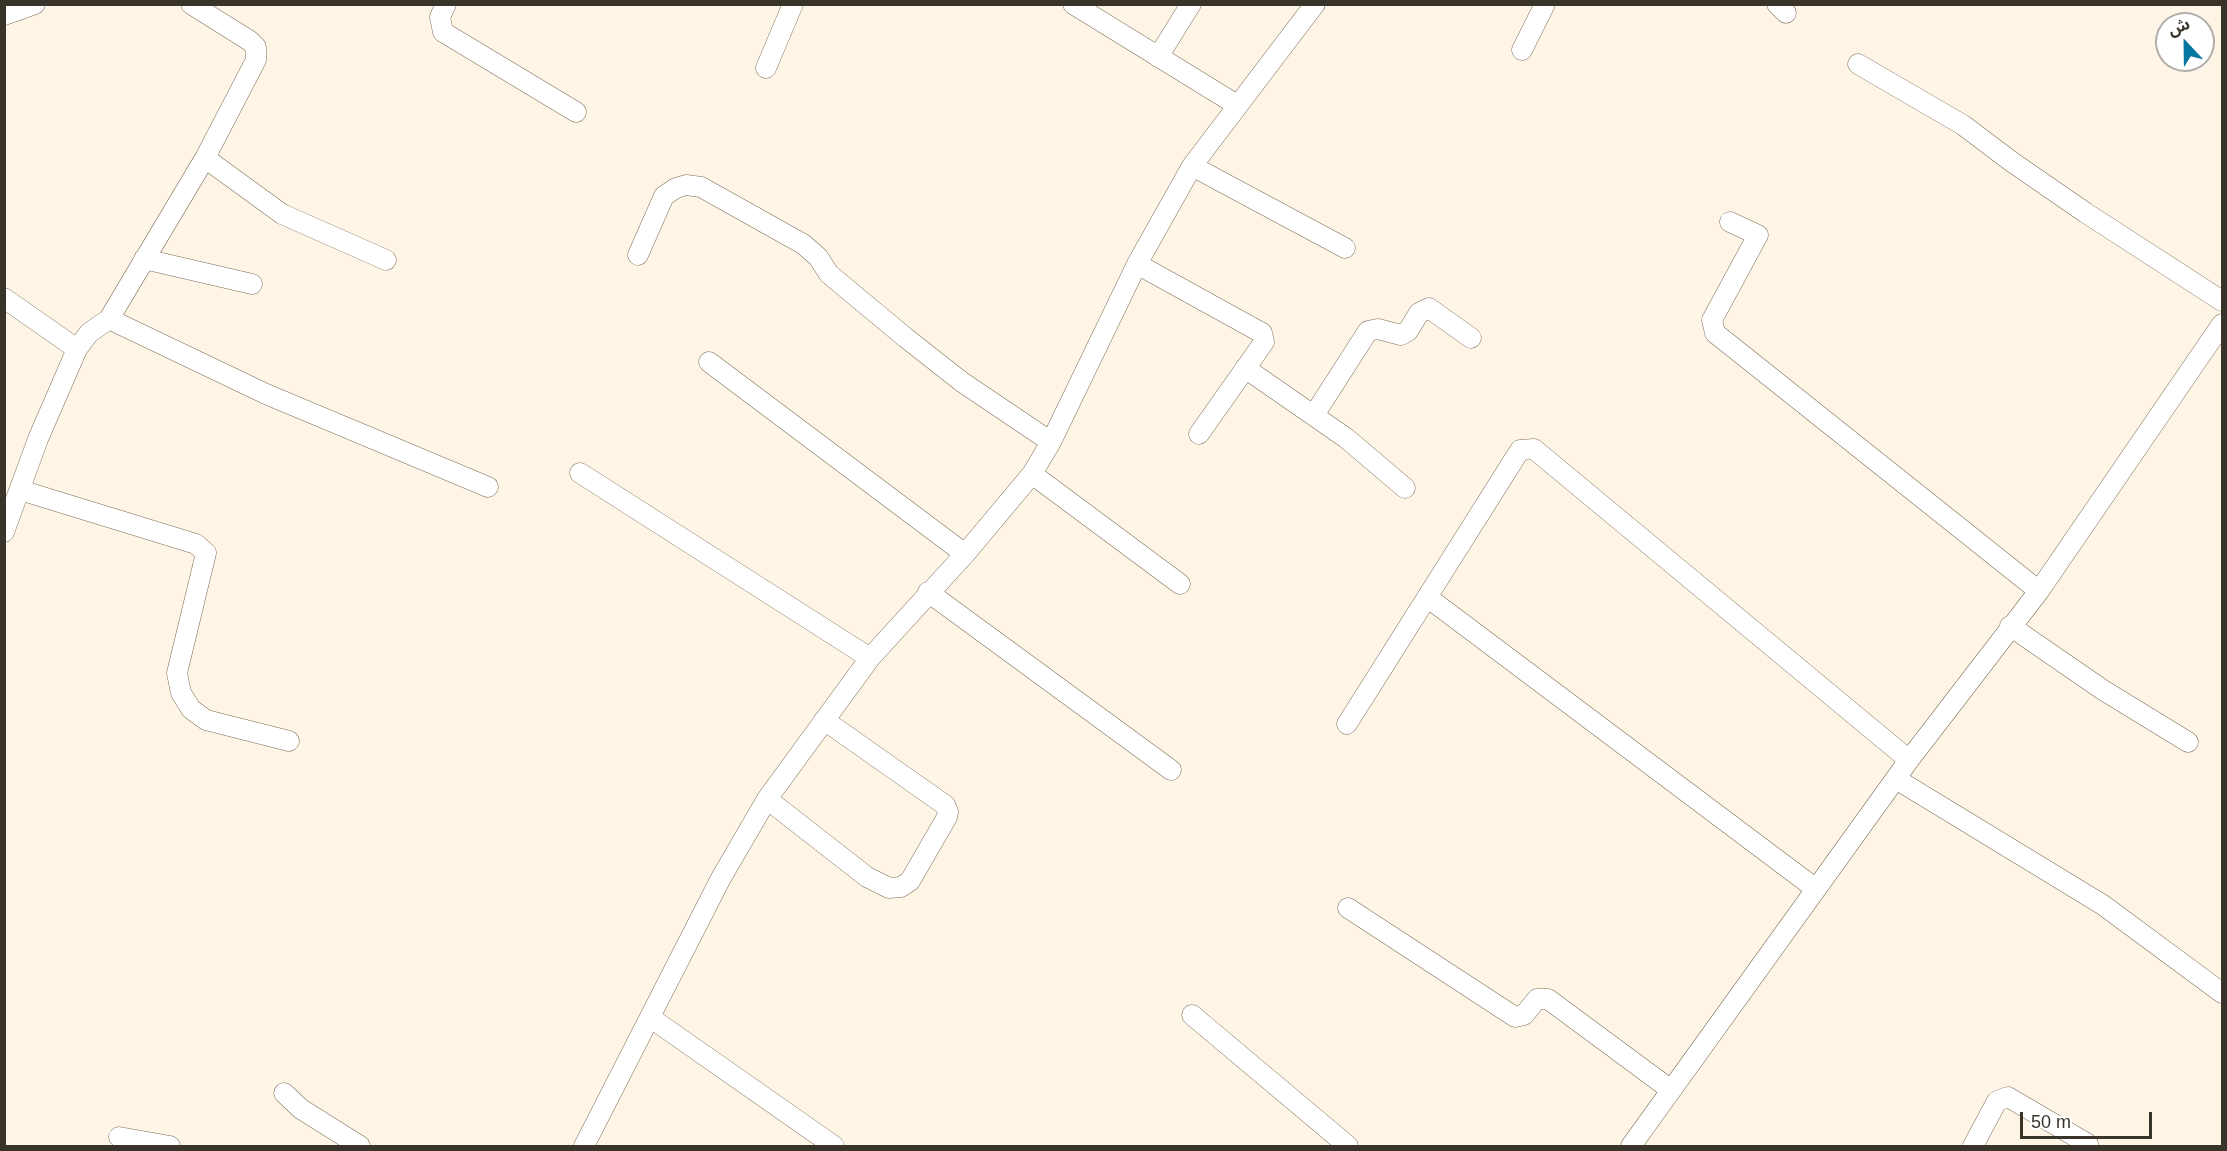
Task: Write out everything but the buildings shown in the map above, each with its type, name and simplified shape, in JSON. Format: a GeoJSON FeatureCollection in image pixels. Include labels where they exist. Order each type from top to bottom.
{"type":"FeatureCollection","features":[{"type":"Feature","properties":{"kind":"street"},"geometry":{"type":"LineString","coordinates":[[4,15],[35,4]]}},
{"type":"Feature","properties":{"kind":"street"},"geometry":{"type":"LineString","coordinates":[[4,532],[38,439],[77,349],[89,333],[109,319],[237,102],[258,54],[250,41],[191,4]]}},
{"type":"Feature","properties":{"kind":"street"},"geometry":{"type":"LineString","coordinates":[[446,4],[440,17],[443,32],[576,112]]}},
{"type":"Feature","properties":{"kind":"street"},"geometry":{"type":"LineString","coordinates":[[766,68],[793,4]]}},
{"type":"Feature","properties":{"kind":"street"},"geometry":{"type":"LineString","coordinates":[[1073,4],[1237,105]]}},
{"type":"Feature","properties":{"kind":"street"},"geometry":{"type":"LineString","coordinates":[[1158,57],[1191,4]]}},
{"type":"Feature","properties":{"kind":"street"},"geometry":{"type":"LineString","coordinates":[[584,1146],[721,878],[767,799],[870,658],[965,554],[1032,474],[1051,442],[1137,264],[1192,166],[1315,4]]}},
{"type":"Feature","properties":{"kind":"street"},"geometry":{"type":"LineString","coordinates":[[1522,50],[1545,4]]}},
{"type":"Feature","properties":{"kind":"street"},"geometry":{"type":"LineString","coordinates":[[1858,64],[1963,124],[2067,200],[2223,301]]}},
{"type":"Feature","properties":{"kind":"street"},"geometry":{"type":"LineString","coordinates":[[205,158],[282,214],[386,260]]}},
{"type":"Feature","properties":{"kind":"street"},"geometry":{"type":"LineString","coordinates":[[1192,166],[1345,248]]}},
{"type":"Feature","properties":{"kind":"street"},"geometry":{"type":"LineString","coordinates":[[638,255],[664,196],[686,185],[701,187],[803,244],[818,256],[829,274],[906,338],[962,382],[1051,442]]}},
{"type":"Feature","properties":{"kind":"street"},"geometry":{"type":"LineString","coordinates":[[1730,222],[1758,235],[1712,320],[1715,333],[2038,591]]}},
{"type":"Feature","properties":{"kind":"street"},"geometry":{"type":"LineString","coordinates":[[144,259],[252,284]]}},
{"type":"Feature","properties":{"kind":"street"},"geometry":{"type":"LineString","coordinates":[[1137,264],[1259,329],[1264,342],[1199,434]]}},
{"type":"Feature","properties":{"kind":"street"},"geometry":{"type":"LineString","coordinates":[[4,298],[77,349]]}},
{"type":"Feature","properties":{"kind":"street"},"geometry":{"type":"LineString","coordinates":[[1314,415],[1368,331],[1378,329],[1401,335],[1408,331],[1419,313],[1429,308],[1472,338]]}},
{"type":"Feature","properties":{"kind":"street"},"geometry":{"type":"LineString","coordinates":[[109,319],[266,394],[488,487]]}},
{"type":"Feature","properties":{"kind":"street"},"geometry":{"type":"LineString","coordinates":[[1632,1146],[1909,760],[2038,591],[2223,324]]}},
{"type":"Feature","properties":{"kind":"street"},"geometry":{"type":"LineString","coordinates":[[709,362],[965,554]]}},
{"type":"Feature","properties":{"kind":"street"},"geometry":{"type":"LineString","coordinates":[[1245,368],[1314,415],[1405,488]]}},
{"type":"Feature","properties":{"kind":"street"},"geometry":{"type":"LineString","coordinates":[[1347,724],[1520,450],[1534,449],[1909,760]]}},
{"type":"Feature","properties":{"kind":"street"},"geometry":{"type":"LineString","coordinates":[[580,473],[870,658]]}},
{"type":"Feature","properties":{"kind":"street"},"geometry":{"type":"LineString","coordinates":[[1032,474],[1180,584]]}},
{"type":"Feature","properties":{"kind":"street"},"geometry":{"type":"LineString","coordinates":[[20,490],[196,544],[206,553],[177,673],[181,693],[191,709],[206,720],[289,741]]}},
{"type":"Feature","properties":{"kind":"street"},"geometry":{"type":"LineString","coordinates":[[928,592],[1171,770]]}},
{"type":"Feature","properties":{"kind":"street"},"geometry":{"type":"LineString","coordinates":[[1427,597],[1816,889]]}},
{"type":"Feature","properties":{"kind":"street"},"geometry":{"type":"LineString","coordinates":[[2010,626],[2103,690],[2188,742]]}},
{"type":"Feature","properties":{"kind":"street"},"geometry":{"type":"LineString","coordinates":[[767,799],[867,877],[889,888],[901,887],[910,881],[947,817],[948,812],[945,805],[824,720]]}},
{"type":"Feature","properties":{"kind":"street"},"geometry":{"type":"LineString","coordinates":[[1896,778],[2103,905],[2223,993]]}},
{"type":"Feature","properties":{"kind":"street"},"geometry":{"type":"LineString","coordinates":[[1348,908],[1515,1017],[1524,1015],[1537,999],[1548,999],[1671,1090]]}},
{"type":"Feature","properties":{"kind":"street"},"geometry":{"type":"LineString","coordinates":[[1192,1015],[1348,1146]]}},
{"type":"Feature","properties":{"kind":"street"},"geometry":{"type":"LineString","coordinates":[[651,1018],[834,1146]]}},
{"type":"Feature","properties":{"kind":"street"},"geometry":{"type":"LineString","coordinates":[[284,1093],[301,1109],[360,1146]]}},
{"type":"Feature","properties":{"kind":"street"},"geometry":{"type":"LineString","coordinates":[[1973,1146],[1997,1101],[2008,1097],[2088,1144]]}},
{"type":"Feature","properties":{"kind":"street"},"geometry":{"type":"LineString","coordinates":[[119,1137],[170,1146]]}}]}
